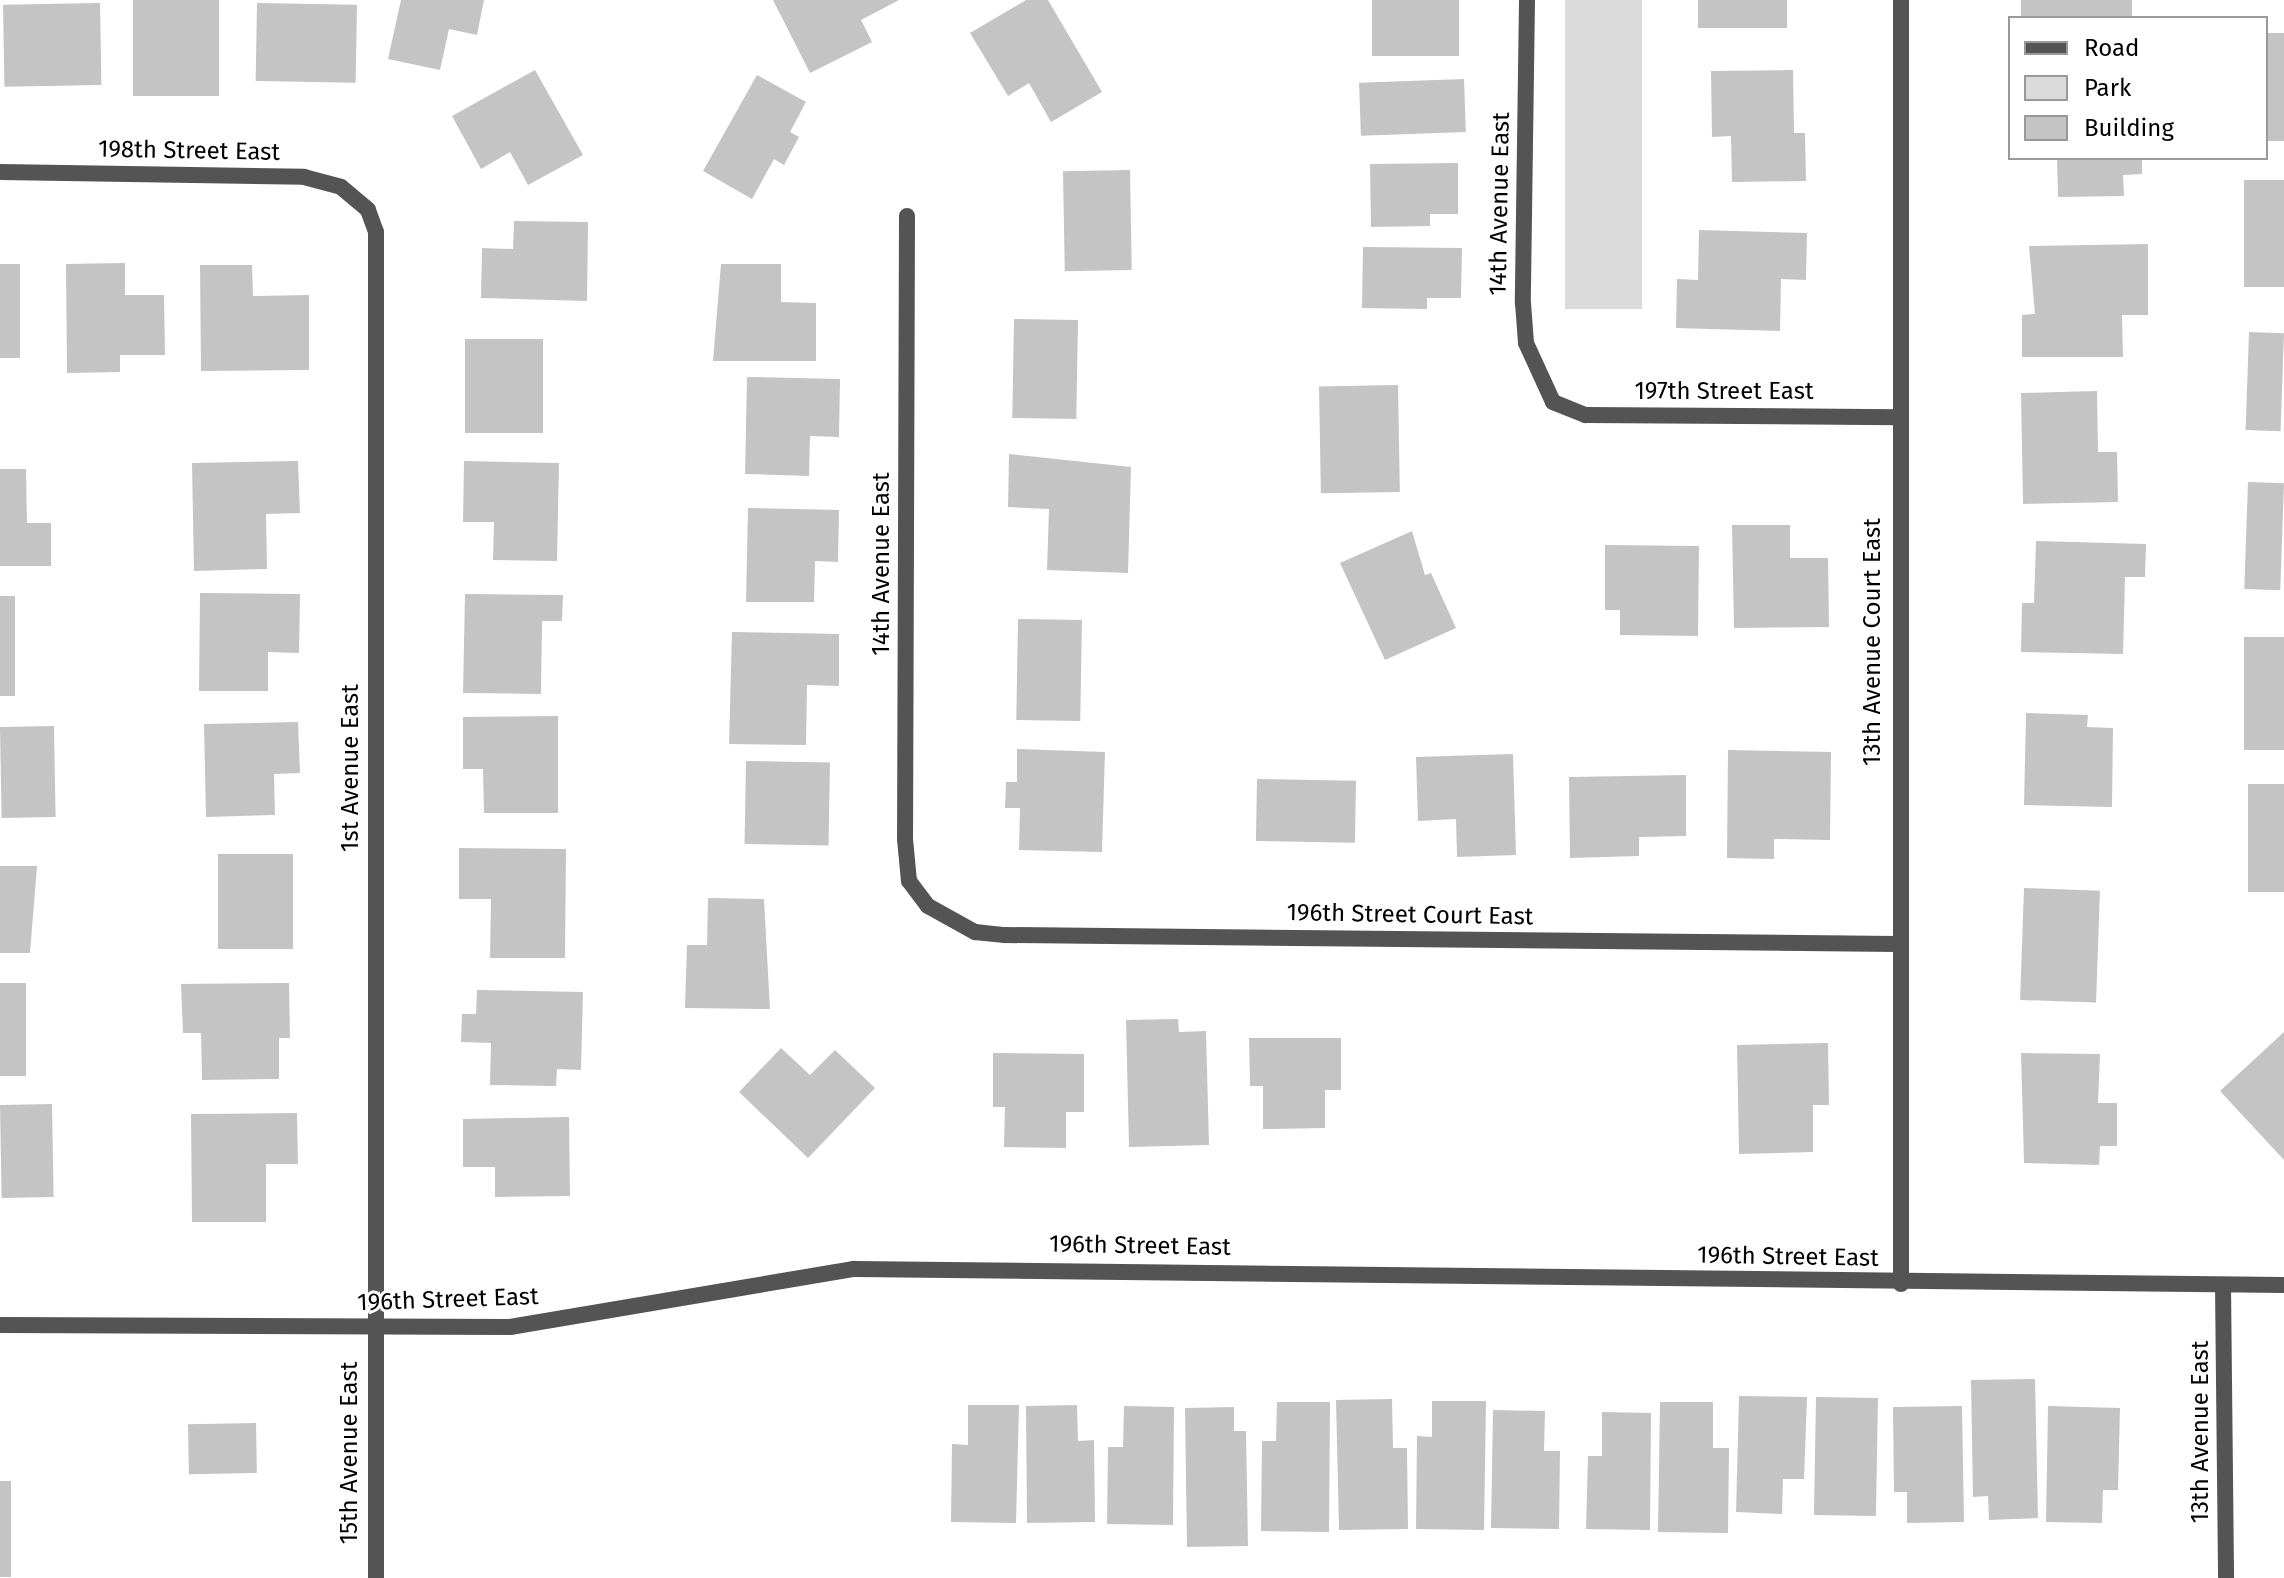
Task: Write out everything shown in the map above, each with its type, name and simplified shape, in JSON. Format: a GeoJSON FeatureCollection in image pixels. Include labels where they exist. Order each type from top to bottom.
{"type":"FeatureCollection","features":[{"type":"Feature","properties":{"kind":"street","name":"14th Avenue East"},"geometry":{"type":"LineString","coordinates":[[1527,0],[1523,303],[1526,343],[1553,402]]}},
{"type":"Feature","properties":{"kind":"street","name":"13th Avenue Court East"},"geometry":{"type":"LineString","coordinates":[[1901,0],[1897,417],[1897,944],[1901,1284]]}},
{"type":"Feature","properties":{"kind":"street","name":"198th Street East"},"geometry":{"type":"LineString","coordinates":[[0,172],[304,177],[341,187],[368,210]]}},
{"type":"Feature","properties":{"kind":"street","name":"1st Avenue East"},"geometry":{"type":"LineString","coordinates":[[368,210],[376,232],[374,1327]]}},
{"type":"Feature","properties":{"kind":"street","name":"14th Avenue East"},"geometry":{"type":"LineString","coordinates":[[907,216],[905,839],[909,881],[928,906]]}},
{"type":"Feature","properties":{"kind":"street","name":"197th Street East"},"geometry":{"type":"LineString","coordinates":[[1553,402],[1585,415],[1897,417]]}},
{"type":"Feature","properties":{"kind":"street","name":"196th Street Court East"},"geometry":{"type":"LineString","coordinates":[[928,906],[975,932],[1005,935],[1897,944]]}},
{"type":"Feature","properties":{"kind":"street","name":"196th Street East"},"geometry":{"type":"LineString","coordinates":[[0,1325],[510,1327],[854,1269],[1901,1284],[2284,1285]]}},
{"type":"Feature","properties":{"kind":"street","name":"13th Avenue East"},"geometry":{"type":"LineString","coordinates":[[2223,1285],[2226,1578]]}},
{"type":"Feature","properties":{"kind":"street","name":"15th Avenue East"},"geometry":{"type":"LineString","coordinates":[[374,1327],[376,1578]]}},
{"type":"Feature","properties":{"kind":"green space"},"geometry":{"type":"Polygon","coordinates":[[[1565,0],[1642,0],[1642,309],[1565,309],[1565,0]]]}},
{"type":"Feature","properties":{"kind":"building"},"geometry":{"type":"Polygon","coordinates":[[[133,0],[219,0],[219,96],[133,96],[133,0]]]}},
{"type":"Feature","properties":{"kind":"building"},"geometry":{"type":"Polygon","coordinates":[[[401,0],[484,0],[477,35],[449,29],[440,70],[388,59],[401,0]]]}},
{"type":"Feature","properties":{"kind":"building"},"geometry":{"type":"Polygon","coordinates":[[[773,0],[899,0],[861,20],[872,42],[810,73],[773,0]]]}},
{"type":"Feature","properties":{"kind":"building"},"geometry":{"type":"Polygon","coordinates":[[[1026,0],[1048,0],[1102,92],[1051,122],[1029,83],[1008,96],[970,33],[1026,0]]]}},
{"type":"Feature","properties":{"kind":"building"},"geometry":{"type":"Polygon","coordinates":[[[1372,0],[1459,0],[1459,56],[1372,56],[1372,0]]]}},
{"type":"Feature","properties":{"kind":"building"},"geometry":{"type":"Polygon","coordinates":[[[1698,0],[1787,0],[1787,28],[1698,28],[1698,0]]]}},
{"type":"Feature","properties":{"kind":"building"},"geometry":{"type":"Polygon","coordinates":[[[2021,0],[2132,0],[2132,16],[2021,16],[2021,0]]]}},
{"type":"Feature","properties":{"kind":"building"},"geometry":{"type":"Polygon","coordinates":[[[100,3],[101,85],[4,87],[3,5],[100,3]]]}},
{"type":"Feature","properties":{"kind":"building"},"geometry":{"type":"Polygon","coordinates":[[[257,3],[357,5],[356,83],[256,81],[257,3]]]}},
{"type":"Feature","properties":{"kind":"building"},"geometry":{"type":"Polygon","coordinates":[[[2268,33],[2284,33],[2284,141],[2268,141],[2268,33]]]}},
{"type":"Feature","properties":{"kind":"building"},"geometry":{"type":"Polygon","coordinates":[[[535,70],[583,155],[528,185],[510,152],[481,169],[452,116],[535,70]]]}},
{"type":"Feature","properties":{"kind":"building"},"geometry":{"type":"Polygon","coordinates":[[[1793,70],[1794,133],[1805,133],[1806,181],[1732,182],[1731,136],[1712,137],[1711,71],[1793,70]]]}},
{"type":"Feature","properties":{"kind":"building"},"geometry":{"type":"Polygon","coordinates":[[[757,75],[806,102],[790,132],[799,137],[784,165],[774,159],[752,199],[703,171],[757,75]]]}},
{"type":"Feature","properties":{"kind":"building"},"geometry":{"type":"Polygon","coordinates":[[[1464,79],[1466,132],[1361,136],[1359,83],[1464,79]]]}},
{"type":"Feature","properties":{"kind":"building"},"geometry":{"type":"Polygon","coordinates":[[[2057,160],[2142,160],[2142,174],[2123,175],[2124,196],[2058,197],[2057,160]]]}},
{"type":"Feature","properties":{"kind":"building"},"geometry":{"type":"Polygon","coordinates":[[[1458,163],[1458,214],[1430,214],[1430,226],[1371,227],[1370,164],[1458,163]]]}},
{"type":"Feature","properties":{"kind":"building"},"geometry":{"type":"Polygon","coordinates":[[[1130,170],[1132,270],[1065,271],[1063,171],[1130,170]]]}},
{"type":"Feature","properties":{"kind":"building"},"geometry":{"type":"Polygon","coordinates":[[[2244,180],[2284,180],[2284,287],[2244,287],[2244,180]]]}},
{"type":"Feature","properties":{"kind":"building"},"geometry":{"type":"Polygon","coordinates":[[[514,221],[588,222],[587,301],[481,298],[482,248],[513,249],[514,221]]]}},
{"type":"Feature","properties":{"kind":"building"},"geometry":{"type":"Polygon","coordinates":[[[1699,230],[1807,233],[1806,280],[1781,279],[1780,331],[1676,328],[1677,279],[1698,280],[1699,230]]]}},
{"type":"Feature","properties":{"kind":"building"},"geometry":{"type":"Polygon","coordinates":[[[2148,244],[2148,315],[2122,315],[2123,357],[2022,357],[2022,315],[2035,314],[2029,246],[2148,244]]]}},
{"type":"Feature","properties":{"kind":"building"},"geometry":{"type":"Polygon","coordinates":[[[1363,247],[1462,248],[1461,298],[1427,298],[1427,309],[1362,308],[1363,247]]]}},
{"type":"Feature","properties":{"kind":"building"},"geometry":{"type":"Polygon","coordinates":[[[125,263],[125,295],[164,295],[165,355],[120,355],[120,372],[67,373],[66,264],[125,263]]]}},
{"type":"Feature","properties":{"kind":"building"},"geometry":{"type":"Polygon","coordinates":[[[0,264],[20,264],[20,358],[0,358],[0,264]]]}},
{"type":"Feature","properties":{"kind":"building"},"geometry":{"type":"Polygon","coordinates":[[[721,264],[781,264],[781,302],[816,303],[816,361],[713,361],[721,264]]]}},
{"type":"Feature","properties":{"kind":"building"},"geometry":{"type":"Polygon","coordinates":[[[200,265],[252,265],[253,296],[309,295],[309,370],[201,371],[200,265]]]}},
{"type":"Feature","properties":{"kind":"building"},"geometry":{"type":"Polygon","coordinates":[[[1014,319],[1078,320],[1076,419],[1012,418],[1014,319]]]}},
{"type":"Feature","properties":{"kind":"building"},"geometry":{"type":"Polygon","coordinates":[[[2249,332],[2284,333],[2281,431],[2246,430],[2249,332]]]}},
{"type":"Feature","properties":{"kind":"building"},"geometry":{"type":"Polygon","coordinates":[[[465,339],[543,339],[543,433],[465,433],[465,339]]]}},
{"type":"Feature","properties":{"kind":"building"},"geometry":{"type":"Polygon","coordinates":[[[747,377],[840,379],[839,437],[810,436],[809,476],[745,474],[747,377]]]}},
{"type":"Feature","properties":{"kind":"building"},"geometry":{"type":"Polygon","coordinates":[[[1398,385],[1400,492],[1321,493],[1319,386],[1398,385]]]}},
{"type":"Feature","properties":{"kind":"building"},"geometry":{"type":"Polygon","coordinates":[[[2097,391],[2098,452],[2117,452],[2118,502],[2023,504],[2021,393],[2097,391]]]}},
{"type":"Feature","properties":{"kind":"building"},"geometry":{"type":"Polygon","coordinates":[[[1009,454],[1131,467],[1128,573],[1047,570],[1049,509],[1008,507],[1009,454]]]}},
{"type":"Feature","properties":{"kind":"building"},"geometry":{"type":"Polygon","coordinates":[[[298,461],[300,513],[266,514],[267,569],[194,571],[192,463],[298,461]]]}},
{"type":"Feature","properties":{"kind":"building"},"geometry":{"type":"Polygon","coordinates":[[[464,461],[559,463],[557,561],[493,560],[494,522],[463,522],[464,461]]]}},
{"type":"Feature","properties":{"kind":"building"},"geometry":{"type":"Polygon","coordinates":[[[0,469],[26,469],[27,523],[51,523],[51,566],[0,566],[0,469]]]}},
{"type":"Feature","properties":{"kind":"building"},"geometry":{"type":"Polygon","coordinates":[[[2248,482],[2284,483],[2280,590],[2244,589],[2248,482]]]}},
{"type":"Feature","properties":{"kind":"building"},"geometry":{"type":"Polygon","coordinates":[[[748,508],[839,510],[838,562],[815,561],[814,602],[746,602],[748,508]]]}},
{"type":"Feature","properties":{"kind":"building"},"geometry":{"type":"Polygon","coordinates":[[[1732,525],[1790,525],[1790,558],[1828,558],[1829,627],[1734,628],[1732,525]]]}},
{"type":"Feature","properties":{"kind":"building"},"geometry":{"type":"Polygon","coordinates":[[[1412,531],[1425,575],[1431,573],[1456,628],[1385,660],[1340,563],[1412,531]]]}},
{"type":"Feature","properties":{"kind":"building"},"geometry":{"type":"Polygon","coordinates":[[[2036,541],[2146,544],[2145,577],[2125,577],[2123,654],[2021,652],[2022,603],[2034,603],[2036,541]]]}},
{"type":"Feature","properties":{"kind":"building"},"geometry":{"type":"Polygon","coordinates":[[[1605,545],[1699,546],[1698,636],[1620,635],[1620,610],[1605,610],[1605,545]]]}},
{"type":"Feature","properties":{"kind":"building"},"geometry":{"type":"Polygon","coordinates":[[[200,593],[300,594],[299,653],[268,652],[268,691],[199,691],[200,593]]]}},
{"type":"Feature","properties":{"kind":"building"},"geometry":{"type":"Polygon","coordinates":[[[465,594],[563,595],[562,621],[542,621],[541,694],[463,693],[465,594]]]}},
{"type":"Feature","properties":{"kind":"building"},"geometry":{"type":"Polygon","coordinates":[[[0,596],[15,596],[15,696],[0,696],[0,596]]]}},
{"type":"Feature","properties":{"kind":"building"},"geometry":{"type":"Polygon","coordinates":[[[1018,619],[1082,620],[1080,721],[1016,720],[1018,619]]]}},
{"type":"Feature","properties":{"kind":"building"},"geometry":{"type":"Polygon","coordinates":[[[732,632],[839,634],[839,686],[807,685],[806,745],[729,744],[732,632]]]}},
{"type":"Feature","properties":{"kind":"building"},"geometry":{"type":"Polygon","coordinates":[[[2244,637],[2284,637],[2284,750],[2244,750],[2244,637]]]}},
{"type":"Feature","properties":{"kind":"building"},"geometry":{"type":"Polygon","coordinates":[[[2026,713],[2088,715],[2087,727],[2113,728],[2112,807],[2024,805],[2026,713]]]}},
{"type":"Feature","properties":{"kind":"building"},"geometry":{"type":"Polygon","coordinates":[[[558,716],[558,813],[484,813],[483,769],[463,769],[463,717],[558,716]]]}},
{"type":"Feature","properties":{"kind":"building"},"geometry":{"type":"Polygon","coordinates":[[[298,722],[300,773],[274,774],[275,815],[206,817],[204,724],[298,722]]]}},
{"type":"Feature","properties":{"kind":"building"},"geometry":{"type":"Polygon","coordinates":[[[54,726],[56,817],[2,818],[0,727],[54,726]]]}},
{"type":"Feature","properties":{"kind":"building"},"geometry":{"type":"Polygon","coordinates":[[[1017,749],[1105,752],[1102,852],[1019,850],[1020,808],[1005,808],[1006,782],[1017,782],[1017,749]]]}},
{"type":"Feature","properties":{"kind":"building"},"geometry":{"type":"Polygon","coordinates":[[[1728,750],[1831,752],[1830,840],[1774,839],[1774,859],[1727,858],[1728,750]]]}},
{"type":"Feature","properties":{"kind":"building"},"geometry":{"type":"Polygon","coordinates":[[[1513,754],[1516,855],[1457,857],[1456,819],[1418,821],[1416,757],[1513,754]]]}},
{"type":"Feature","properties":{"kind":"building"},"geometry":{"type":"Polygon","coordinates":[[[746,761],[830,762],[829,845],[745,844],[746,761]]]}},
{"type":"Feature","properties":{"kind":"building"},"geometry":{"type":"Polygon","coordinates":[[[1686,775],[1686,836],[1639,837],[1639,856],[1570,858],[1569,777],[1686,775]]]}},
{"type":"Feature","properties":{"kind":"building"},"geometry":{"type":"Polygon","coordinates":[[[1257,779],[1356,781],[1355,843],[1256,841],[1257,779]]]}},
{"type":"Feature","properties":{"kind":"building"},"geometry":{"type":"Polygon","coordinates":[[[2248,784],[2284,784],[2284,892],[2248,892],[2248,784]]]}},
{"type":"Feature","properties":{"kind":"building"},"geometry":{"type":"Polygon","coordinates":[[[459,848],[566,849],[565,958],[490,958],[491,899],[459,899],[459,848]]]}},
{"type":"Feature","properties":{"kind":"building"},"geometry":{"type":"Polygon","coordinates":[[[218,854],[293,854],[293,949],[218,949],[218,854]]]}},
{"type":"Feature","properties":{"kind":"building"},"geometry":{"type":"Polygon","coordinates":[[[0,866],[37,866],[30,953],[0,953],[0,866]]]}},
{"type":"Feature","properties":{"kind":"building"},"geometry":{"type":"Polygon","coordinates":[[[2024,888],[2100,891],[2096,1003],[2020,1000],[2024,888]]]}},
{"type":"Feature","properties":{"kind":"building"},"geometry":{"type":"Polygon","coordinates":[[[708,898],[764,899],[770,1009],[685,1008],[687,945],[707,945],[708,898]]]}},
{"type":"Feature","properties":{"kind":"building"},"geometry":{"type":"Polygon","coordinates":[[[0,983],[26,983],[26,1076],[0,1076],[0,983]]]}},
{"type":"Feature","properties":{"kind":"building"},"geometry":{"type":"Polygon","coordinates":[[[289,983],[290,1038],[279,1038],[279,1079],[202,1080],[201,1033],[183,1033],[181,984],[289,983]]]}},
{"type":"Feature","properties":{"kind":"building"},"geometry":{"type":"Polygon","coordinates":[[[477,990],[583,992],[581,1070],[557,1069],[556,1086],[490,1085],[491,1043],[461,1042],[462,1014],[476,1014],[477,990]]]}},
{"type":"Feature","properties":{"kind":"building"},"geometry":{"type":"Polygon","coordinates":[[[1178,1019],[1179,1032],[1206,1031],[1209,1145],[1129,1147],[1126,1020],[1178,1019]]]}},
{"type":"Feature","properties":{"kind":"building"},"geometry":{"type":"Polygon","coordinates":[[[2284,1032],[2284,1160],[2220,1091],[2284,1032]]]}},
{"type":"Feature","properties":{"kind":"building"},"geometry":{"type":"Polygon","coordinates":[[[1249,1038],[1341,1038],[1341,1090],[1325,1090],[1325,1128],[1263,1129],[1263,1086],[1250,1086],[1249,1038]]]}},
{"type":"Feature","properties":{"kind":"building"},"geometry":{"type":"Polygon","coordinates":[[[1828,1043],[1829,1105],[1813,1105],[1813,1152],[1739,1154],[1737,1045],[1828,1043]]]}},
{"type":"Feature","properties":{"kind":"building"},"geometry":{"type":"Polygon","coordinates":[[[781,1048],[810,1075],[835,1050],[875,1088],[808,1158],[739,1092],[781,1048]]]}},
{"type":"Feature","properties":{"kind":"building"},"geometry":{"type":"Polygon","coordinates":[[[993,1053],[1084,1054],[1084,1112],[1066,1112],[1066,1148],[1004,1147],[1005,1107],[993,1107],[993,1053]]]}},
{"type":"Feature","properties":{"kind":"building"},"geometry":{"type":"Polygon","coordinates":[[[2021,1053],[2100,1054],[2098,1103],[2117,1103],[2117,1146],[2100,1146],[2099,1165],[2024,1163],[2021,1053]]]}},
{"type":"Feature","properties":{"kind":"building"},"geometry":{"type":"Polygon","coordinates":[[[52,1104],[54,1197],[2,1198],[0,1105],[52,1104]]]}},
{"type":"Feature","properties":{"kind":"building"},"geometry":{"type":"Polygon","coordinates":[[[297,1113],[298,1164],[266,1164],[266,1222],[192,1222],[191,1114],[297,1113]]]}},
{"type":"Feature","properties":{"kind":"building"},"geometry":{"type":"Polygon","coordinates":[[[569,1117],[570,1196],[495,1197],[495,1167],[463,1167],[463,1119],[569,1117]]]}},
{"type":"Feature","properties":{"kind":"building"},"geometry":{"type":"Polygon","coordinates":[[[2035,1379],[2038,1518],[1989,1520],[1988,1496],[1973,1497],[1971,1380],[2035,1379]]]}},
{"type":"Feature","properties":{"kind":"building"},"geometry":{"type":"Polygon","coordinates":[[[1739,1396],[1807,1397],[1804,1479],[1783,1479],[1782,1514],[1736,1512],[1739,1396]]]}},
{"type":"Feature","properties":{"kind":"building"},"geometry":{"type":"Polygon","coordinates":[[[1816,1397],[1878,1398],[1876,1516],[1814,1515],[1816,1397]]]}},
{"type":"Feature","properties":{"kind":"building"},"geometry":{"type":"Polygon","coordinates":[[[1392,1399],[1393,1448],[1407,1448],[1408,1529],[1339,1530],[1336,1400],[1392,1399]]]}},
{"type":"Feature","properties":{"kind":"building"},"geometry":{"type":"Polygon","coordinates":[[[1432,1401],[1486,1401],[1484,1530],[1416,1529],[1417,1436],[1432,1437],[1432,1401]]]}},
{"type":"Feature","properties":{"kind":"building"},"geometry":{"type":"Polygon","coordinates":[[[1277,1402],[1330,1402],[1329,1532],[1261,1531],[1262,1441],[1276,1441],[1277,1402]]]}},
{"type":"Feature","properties":{"kind":"building"},"geometry":{"type":"Polygon","coordinates":[[[1660,1402],[1713,1402],[1713,1448],[1729,1448],[1728,1533],[1658,1532],[1660,1402]]]}},
{"type":"Feature","properties":{"kind":"building"},"geometry":{"type":"Polygon","coordinates":[[[968,1405],[1019,1405],[1016,1523],[951,1522],[952,1444],[968,1445],[968,1405]]]}},
{"type":"Feature","properties":{"kind":"building"},"geometry":{"type":"Polygon","coordinates":[[[1077,1405],[1078,1441],[1094,1440],[1095,1522],[1027,1523],[1026,1406],[1077,1405]]]}},
{"type":"Feature","properties":{"kind":"building"},"geometry":{"type":"Polygon","coordinates":[[[1124,1406],[1174,1407],[1173,1525],[1107,1524],[1108,1447],[1123,1447],[1124,1406]]]}},
{"type":"Feature","properties":{"kind":"building"},"geometry":{"type":"Polygon","coordinates":[[[1962,1406],[1964,1522],[1907,1523],[1907,1492],[1894,1492],[1893,1407],[1962,1406]]]}},
{"type":"Feature","properties":{"kind":"building"},"geometry":{"type":"Polygon","coordinates":[[[2048,1406],[2120,1408],[2118,1490],[2103,1490],[2102,1523],[2046,1522],[2048,1406]]]}},
{"type":"Feature","properties":{"kind":"building"},"geometry":{"type":"Polygon","coordinates":[[[1234,1407],[1234,1431],[1246,1431],[1248,1546],[1187,1547],[1185,1408],[1234,1407]]]}},
{"type":"Feature","properties":{"kind":"building"},"geometry":{"type":"Polygon","coordinates":[[[1493,1410],[1545,1411],[1544,1451],[1560,1451],[1559,1529],[1491,1528],[1493,1410]]]}},
{"type":"Feature","properties":{"kind":"building"},"geometry":{"type":"Polygon","coordinates":[[[1602,1412],[1651,1413],[1650,1530],[1586,1529],[1588,1456],[1602,1456],[1602,1412]]]}},
{"type":"Feature","properties":{"kind":"building"},"geometry":{"type":"Polygon","coordinates":[[[256,1423],[257,1473],[189,1474],[188,1424],[256,1423]]]}},
{"type":"Feature","properties":{"kind":"building"},"geometry":{"type":"Polygon","coordinates":[[[0,1481],[11,1481],[11,1577],[0,1577],[0,1481]]]}}]}
